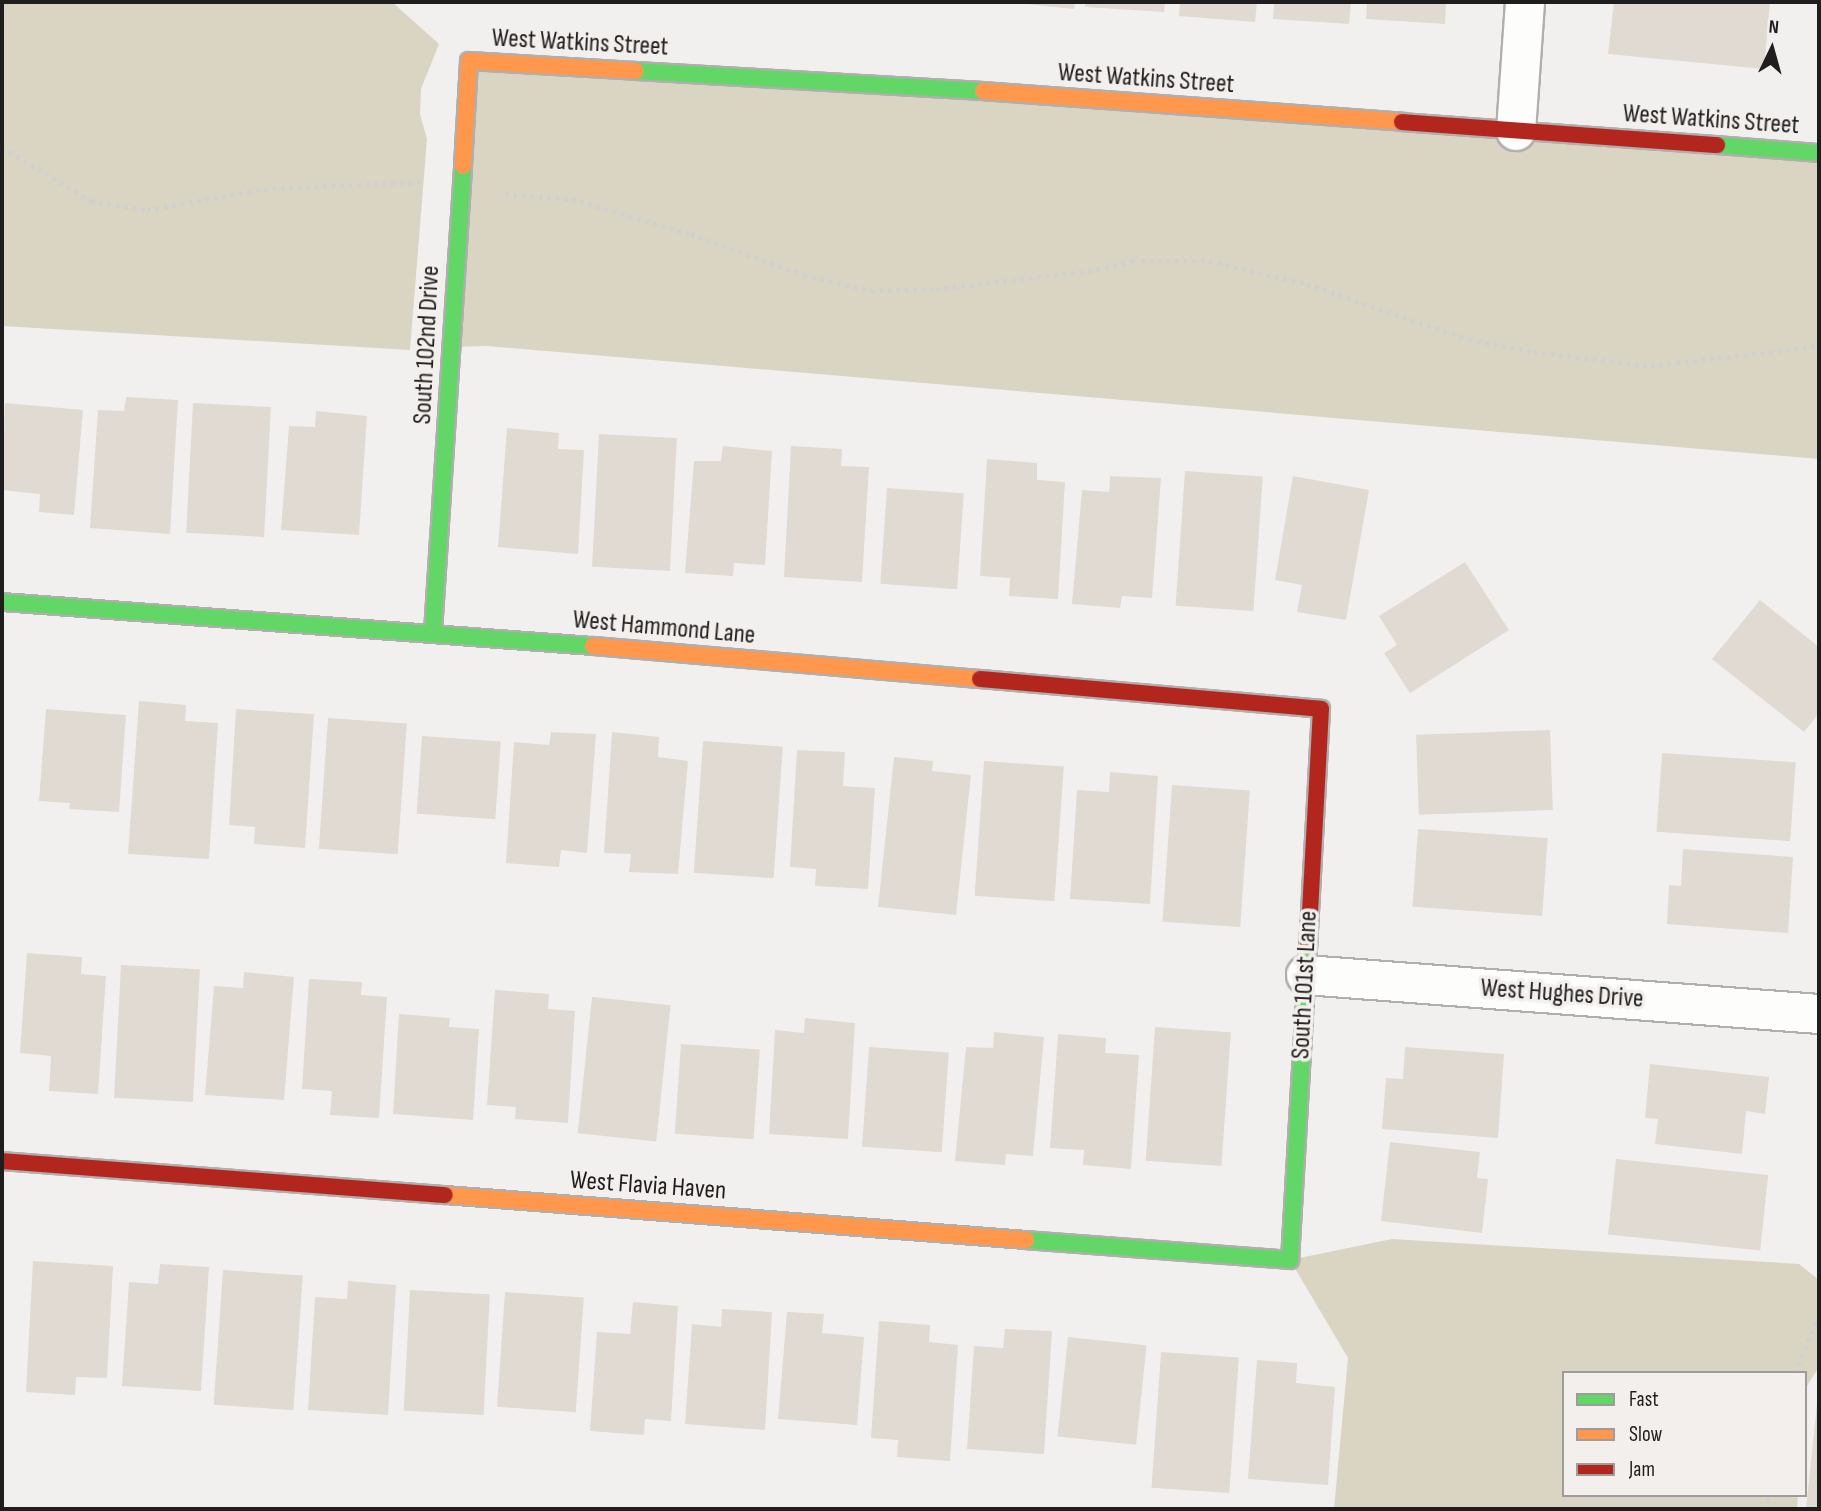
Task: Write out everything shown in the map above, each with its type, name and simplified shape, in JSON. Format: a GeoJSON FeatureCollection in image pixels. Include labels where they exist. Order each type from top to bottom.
{"type":"FeatureCollection","features":[{"type":"Feature","properties":{"kind":"street"},"geometry":{"type":"LineString","coordinates":[[1516,131],[1525,2]]}},
{"type":"Feature","properties":{"kind":"street","name":"West Watkins Street"},"geometry":{"type":"LineString","coordinates":[[468,61],[960,89],[1819,153]]}},
{"type":"Feature","properties":{"kind":"street","name":"South 102nd Drive"},"geometry":{"type":"LineString","coordinates":[[433,632],[453,347],[468,61]]}},
{"type":"Feature","properties":{"kind":"street","name":"West Hammond Lane"},"geometry":{"type":"LineString","coordinates":[[2,602],[433,632],[1321,709]]}},
{"type":"Feature","properties":{"kind":"street","name":"South 101st Lane"},"geometry":{"type":"LineString","coordinates":[[1290,1260],[1321,709]]}},
{"type":"Feature","properties":{"kind":"street","name":"West Hughes Drive"},"geometry":{"type":"LineString","coordinates":[[1306,975],[1819,1014]]}},
{"type":"Feature","properties":{"kind":"street","name":"West Flavia Haven"},"geometry":{"type":"LineString","coordinates":[[2,1161],[1290,1260]]}},
{"type":"Feature","properties":{"kind":"path"},"geometry":{"type":"LineString","coordinates":[[2,147],[92,201],[147,210],[264,189],[416,181],[460,189],[572,199],[691,234],[804,275],[871,291],[936,289],[1088,271],[1133,261],[1209,261],[1307,284],[1469,339],[1534,352],[1651,366],[1819,346]]}},
{"type":"Feature","properties":{"kind":"path"},"geometry":{"type":"LineString","coordinates":[[1796,1371],[1816,1323],[1819,1322]]}},
{"type":"Feature","properties":{"kind":"shaded area"},"geometry":{"type":"Polygon","coordinates":[[[2,2],[392,2],[439,44],[421,89],[420,114],[427,139],[410,350],[2,326],[2,2]]]}},
{"type":"Feature","properties":{"kind":"shaded area"},"geometry":{"type":"Polygon","coordinates":[[[469,61],[1819,153],[1819,459],[487,346],[453,347],[469,61]]]}},
{"type":"Feature","properties":{"kind":"shaded area"},"geometry":{"type":"Polygon","coordinates":[[[1392,1239],[1799,1264],[1819,1280],[1819,1367],[1807,1386],[1807,1371],[1562,1371],[1562,1497],[1798,1497],[1797,1509],[1334,1509],[1348,1358],[1290,1260],[1392,1239]]]}},
{"type":"Feature","properties":{"kind":"building"},"geometry":{"type":"Polygon","coordinates":[[[1005,2],[1075,2],[1074,9],[1005,2]]]}},
{"type":"Feature","properties":{"kind":"building"},"geometry":{"type":"Polygon","coordinates":[[[1085,2],[1165,2],[1164,12],[1085,7],[1085,2]]]}},
{"type":"Feature","properties":{"kind":"building"},"geometry":{"type":"Polygon","coordinates":[[[1180,2],[1257,2],[1255,22],[1179,16],[1180,2]]]}},
{"type":"Feature","properties":{"kind":"building"},"geometry":{"type":"Polygon","coordinates":[[[1274,2],[1351,2],[1349,24],[1273,19],[1274,2]]]}},
{"type":"Feature","properties":{"kind":"building"},"geometry":{"type":"Polygon","coordinates":[[[1367,2],[1446,2],[1445,24],[1366,19],[1367,2]]]}},
{"type":"Feature","properties":{"kind":"building"},"geometry":{"type":"Polygon","coordinates":[[[1614,2],[1770,2],[1764,69],[1608,54],[1614,2]]]}},
{"type":"Feature","properties":{"kind":"building"},"geometry":{"type":"Polygon","coordinates":[[[126,397],[178,400],[170,534],[90,528],[98,410],[124,411],[126,397]]]}},
{"type":"Feature","properties":{"kind":"building"},"geometry":{"type":"Polygon","coordinates":[[[5,403],[83,410],[74,515],[39,512],[40,494],[2,490],[5,403]]]}},
{"type":"Feature","properties":{"kind":"building"},"geometry":{"type":"Polygon","coordinates":[[[193,403],[271,407],[264,537],[186,533],[193,403]]]}},
{"type":"Feature","properties":{"kind":"building"},"geometry":{"type":"Polygon","coordinates":[[[316,411],[367,416],[359,535],[281,530],[289,426],[315,427],[316,411]]]}},
{"type":"Feature","properties":{"kind":"building"},"geometry":{"type":"Polygon","coordinates":[[[507,428],[559,433],[558,449],[584,450],[578,554],[498,547],[507,428]]]}},
{"type":"Feature","properties":{"kind":"building"},"geometry":{"type":"Polygon","coordinates":[[[599,434],[677,438],[670,571],[592,567],[599,434]]]}},
{"type":"Feature","properties":{"kind":"building"},"geometry":{"type":"Polygon","coordinates":[[[723,446],[772,451],[765,565],[734,563],[733,576],[685,573],[694,461],[721,461],[723,446]]]}},
{"type":"Feature","properties":{"kind":"building"},"geometry":{"type":"Polygon","coordinates":[[[791,446],[842,449],[841,466],[869,467],[862,582],[784,577],[791,446]]]}},
{"type":"Feature","properties":{"kind":"building"},"geometry":{"type":"Polygon","coordinates":[[[987,459],[1037,463],[1037,480],[1065,482],[1058,599],[1009,596],[1010,578],[980,576],[987,459]]]}},
{"type":"Feature","properties":{"kind":"building"},"geometry":{"type":"Polygon","coordinates":[[[1185,471],[1263,476],[1253,611],[1176,606],[1185,471]]]}},
{"type":"Feature","properties":{"kind":"building"},"geometry":{"type":"Polygon","coordinates":[[[1110,476],[1161,478],[1152,598],[1122,596],[1120,608],[1072,604],[1082,490],[1109,492],[1110,476]]]}},
{"type":"Feature","properties":{"kind":"building"},"geometry":{"type":"Polygon","coordinates":[[[1293,476],[1369,490],[1346,620],[1297,612],[1302,585],[1275,580],[1293,476]]]}},
{"type":"Feature","properties":{"kind":"building"},"geometry":{"type":"Polygon","coordinates":[[[887,488],[964,493],[957,589],[880,584],[887,488]]]}},
{"type":"Feature","properties":{"kind":"building"},"geometry":{"type":"Polygon","coordinates":[[[1465,562],[1509,630],[1410,693],[1384,653],[1397,645],[1379,616],[1465,562]]]}},
{"type":"Feature","properties":{"kind":"building"},"geometry":{"type":"Polygon","coordinates":[[[1760,600],[1819,647],[1819,713],[1804,732],[1712,659],[1760,600]]]}},
{"type":"Feature","properties":{"kind":"building"},"geometry":{"type":"Polygon","coordinates":[[[139,701],[186,705],[185,721],[218,723],[209,859],[128,854],[139,701]]]}},
{"type":"Feature","properties":{"kind":"building"},"geometry":{"type":"Polygon","coordinates":[[[46,709],[126,715],[119,812],[69,809],[70,803],[39,801],[46,709]]]}},
{"type":"Feature","properties":{"kind":"building"},"geometry":{"type":"Polygon","coordinates":[[[236,709],[314,714],[305,848],[254,844],[255,827],[229,825],[236,709]]]}},
{"type":"Feature","properties":{"kind":"building"},"geometry":{"type":"Polygon","coordinates":[[[328,718],[407,724],[398,854],[319,849],[328,718]]]}},
{"type":"Feature","properties":{"kind":"building"},"geometry":{"type":"Polygon","coordinates":[[[1550,730],[1553,810],[1419,815],[1416,735],[1550,730]]]}},
{"type":"Feature","properties":{"kind":"building"},"geometry":{"type":"Polygon","coordinates":[[[551,732],[596,734],[587,853],[561,850],[559,867],[506,863],[514,742],[549,745],[551,732]]]}},
{"type":"Feature","properties":{"kind":"building"},"geometry":{"type":"Polygon","coordinates":[[[612,732],[659,737],[658,757],[688,761],[678,874],[629,872],[631,854],[604,853],[612,732]]]}},
{"type":"Feature","properties":{"kind":"building"},"geometry":{"type":"Polygon","coordinates":[[[422,736],[501,742],[495,819],[417,814],[422,736]]]}},
{"type":"Feature","properties":{"kind":"building"},"geometry":{"type":"Polygon","coordinates":[[[703,741],[783,747],[774,878],[694,873],[703,741]]]}},
{"type":"Feature","properties":{"kind":"building"},"geometry":{"type":"Polygon","coordinates":[[[797,750],[845,752],[843,786],[875,788],[868,889],[815,886],[816,869],[790,867],[797,750]]]}},
{"type":"Feature","properties":{"kind":"building"},"geometry":{"type":"Polygon","coordinates":[[[1662,753],[1796,762],[1790,841],[1656,832],[1662,753]]]}},
{"type":"Feature","properties":{"kind":"building"},"geometry":{"type":"Polygon","coordinates":[[[894,757],[933,761],[932,771],[971,775],[956,915],[878,907],[894,757]]]}},
{"type":"Feature","properties":{"kind":"building"},"geometry":{"type":"Polygon","coordinates":[[[984,761],[1064,767],[1054,901],[975,896],[984,761]]]}},
{"type":"Feature","properties":{"kind":"building"},"geometry":{"type":"Polygon","coordinates":[[[1110,772],[1158,776],[1150,904],[1070,899],[1077,790],[1109,792],[1110,772]]]}},
{"type":"Feature","properties":{"kind":"building"},"geometry":{"type":"Polygon","coordinates":[[[1172,785],[1250,790],[1240,927],[1162,922],[1172,785]]]}},
{"type":"Feature","properties":{"kind":"building"},"geometry":{"type":"Polygon","coordinates":[[[1418,829],[1548,838],[1542,916],[1413,907],[1418,829]]]}},
{"type":"Feature","properties":{"kind":"building"},"geometry":{"type":"Polygon","coordinates":[[[1683,849],[1793,857],[1788,933],[1667,924],[1669,885],[1681,886],[1683,849]]]}},
{"type":"Feature","properties":{"kind":"building"},"geometry":{"type":"Polygon","coordinates":[[[27,953],[82,957],[81,974],[106,976],[98,1094],[49,1091],[51,1056],[20,1053],[27,953]]]}},
{"type":"Feature","properties":{"kind":"building"},"geometry":{"type":"Polygon","coordinates":[[[121,965],[200,969],[193,1102],[114,1098],[121,965]]]}},
{"type":"Feature","properties":{"kind":"building"},"geometry":{"type":"Polygon","coordinates":[[[244,972],[294,977],[284,1100],[205,1095],[214,986],[243,988],[244,972]]]}},
{"type":"Feature","properties":{"kind":"building"},"geometry":{"type":"Polygon","coordinates":[[[309,979],[362,982],[361,995],[387,997],[379,1118],[330,1115],[332,1091],[302,1089],[309,979]]]}},
{"type":"Feature","properties":{"kind":"building"},"geometry":{"type":"Polygon","coordinates":[[[495,990],[549,994],[548,1009],[575,1011],[568,1123],[515,1119],[516,1107],[487,1105],[495,990]]]}},
{"type":"Feature","properties":{"kind":"building"},"geometry":{"type":"Polygon","coordinates":[[[592,997],[671,1005],[656,1142],[578,1133],[592,997]]]}},
{"type":"Feature","properties":{"kind":"building"},"geometry":{"type":"Polygon","coordinates":[[[399,1014],[450,1018],[449,1027],[479,1029],[473,1120],[393,1114],[399,1014]]]}},
{"type":"Feature","properties":{"kind":"building"},"geometry":{"type":"Polygon","coordinates":[[[805,1018],[855,1023],[848,1139],[769,1134],[775,1030],[804,1033],[805,1018]]]}},
{"type":"Feature","properties":{"kind":"building"},"geometry":{"type":"Polygon","coordinates":[[[1155,1027],[1231,1032],[1221,1166],[1146,1161],[1155,1027]]]}},
{"type":"Feature","properties":{"kind":"building"},"geometry":{"type":"Polygon","coordinates":[[[994,1032],[1044,1037],[1033,1156],[1006,1154],[1005,1165],[955,1161],[966,1047],[993,1048],[994,1032]]]}},
{"type":"Feature","properties":{"kind":"building"},"geometry":{"type":"Polygon","coordinates":[[[1058,1034],[1106,1038],[1105,1053],[1139,1055],[1131,1169],[1083,1165],[1084,1150],[1050,1148],[1058,1034]]]}},
{"type":"Feature","properties":{"kind":"building"},"geometry":{"type":"Polygon","coordinates":[[[681,1044],[760,1050],[754,1139],[675,1134],[681,1044]]]}},
{"type":"Feature","properties":{"kind":"building"},"geometry":{"type":"Polygon","coordinates":[[[869,1047],[949,1053],[942,1152],[862,1147],[869,1047]]]}},
{"type":"Feature","properties":{"kind":"building"},"geometry":{"type":"Polygon","coordinates":[[[1405,1047],[1504,1054],[1498,1138],[1382,1129],[1386,1078],[1403,1079],[1405,1047]]]}},
{"type":"Feature","properties":{"kind":"building"},"geometry":{"type":"Polygon","coordinates":[[[1650,1064],[1769,1077],[1765,1114],[1746,1111],[1742,1154],[1655,1144],[1658,1119],[1645,1118],[1650,1064]]]}},
{"type":"Feature","properties":{"kind":"building"},"geometry":{"type":"Polygon","coordinates":[[[1390,1142],[1480,1152],[1477,1178],[1488,1179],[1482,1233],[1381,1221],[1390,1142]]]}},
{"type":"Feature","properties":{"kind":"building"},"geometry":{"type":"Polygon","coordinates":[[[1616,1159],[1768,1175],[1760,1251],[1608,1235],[1616,1159]]]}},
{"type":"Feature","properties":{"kind":"building"},"geometry":{"type":"Polygon","coordinates":[[[33,1261],[113,1266],[107,1378],[76,1377],[75,1395],[26,1392],[33,1261]]]}},
{"type":"Feature","properties":{"kind":"building"},"geometry":{"type":"Polygon","coordinates":[[[160,1264],[209,1267],[201,1391],[122,1386],[129,1282],[158,1284],[160,1264]]]}},
{"type":"Feature","properties":{"kind":"building"},"geometry":{"type":"Polygon","coordinates":[[[223,1270],[303,1276],[293,1410],[214,1405],[223,1270]]]}},
{"type":"Feature","properties":{"kind":"building"},"geometry":{"type":"Polygon","coordinates":[[[348,1281],[396,1285],[388,1415],[308,1410],[315,1297],[347,1299],[348,1281]]]}},
{"type":"Feature","properties":{"kind":"building"},"geometry":{"type":"Polygon","coordinates":[[[410,1290],[490,1294],[484,1415],[404,1411],[410,1290]]]}},
{"type":"Feature","properties":{"kind":"building"},"geometry":{"type":"Polygon","coordinates":[[[505,1292],[584,1298],[576,1412],[497,1407],[505,1292]]]}},
{"type":"Feature","properties":{"kind":"building"},"geometry":{"type":"Polygon","coordinates":[[[633,1302],[678,1306],[671,1421],[645,1419],[644,1435],[590,1431],[597,1332],[630,1334],[633,1302]]]}},
{"type":"Feature","properties":{"kind":"building"},"geometry":{"type":"Polygon","coordinates":[[[722,1309],[772,1312],[765,1430],[685,1424],[692,1324],[721,1327],[722,1309]]]}},
{"type":"Feature","properties":{"kind":"building"},"geometry":{"type":"Polygon","coordinates":[[[787,1312],[824,1314],[822,1333],[864,1337],[857,1425],[778,1419],[787,1312]]]}},
{"type":"Feature","properties":{"kind":"building"},"geometry":{"type":"Polygon","coordinates":[[[879,1321],[930,1325],[929,1342],[958,1345],[950,1461],[897,1457],[898,1440],[871,1438],[879,1321]]]}},
{"type":"Feature","properties":{"kind":"building"},"geometry":{"type":"Polygon","coordinates":[[[1005,1329],[1052,1331],[1044,1454],[967,1449],[974,1346],[1003,1348],[1005,1329]]]}},
{"type":"Feature","properties":{"kind":"building"},"geometry":{"type":"Polygon","coordinates":[[[1068,1337],[1147,1345],[1136,1445],[1058,1436],[1068,1337]]]}},
{"type":"Feature","properties":{"kind":"building"},"geometry":{"type":"Polygon","coordinates":[[[1161,1352],[1239,1357],[1229,1493],[1152,1488],[1161,1352]]]}},
{"type":"Feature","properties":{"kind":"building"},"geometry":{"type":"Polygon","coordinates":[[[1257,1360],[1297,1363],[1296,1383],[1335,1387],[1328,1485],[1248,1479],[1257,1360]]]}},
{"type":"Feature","properties":{"kind":"building"},"geometry":{"type":"Polygon","coordinates":[[[1817,1403],[1819,1509],[1806,1509],[1817,1403]]]}},
{"type":"Feature","properties":{"kind":"traffic: fast"},"geometry":{"type":"LineString","coordinates":[[636,71],[983,91]]}},
{"type":"Feature","properties":{"kind":"traffic: fast"},"geometry":{"type":"LineString","coordinates":[[1717,145],[1819,153]]}},
{"type":"Feature","properties":{"kind":"traffic: fast"},"geometry":{"type":"LineString","coordinates":[[433,632],[463,166]]}},
{"type":"Feature","properties":{"kind":"traffic: fast"},"geometry":{"type":"LineString","coordinates":[[2,602],[593,646]]}},
{"type":"Feature","properties":{"kind":"traffic: fast"},"geometry":{"type":"LineString","coordinates":[[1026,1240],[1290,1260],[1308,946]]}},
{"type":"Feature","properties":{"kind":"traffic: slow"},"geometry":{"type":"LineString","coordinates":[[463,166],[469,61],[636,71]]}},
{"type":"Feature","properties":{"kind":"traffic: slow"},"geometry":{"type":"LineString","coordinates":[[983,91],[1402,122]]}},
{"type":"Feature","properties":{"kind":"traffic: slow"},"geometry":{"type":"LineString","coordinates":[[593,646],[980,679]]}},
{"type":"Feature","properties":{"kind":"traffic: slow"},"geometry":{"type":"LineString","coordinates":[[445,1195],[1026,1240]]}},
{"type":"Feature","properties":{"kind":"traffic: jam"},"geometry":{"type":"LineString","coordinates":[[1402,122],[1717,145]]}},
{"type":"Feature","properties":{"kind":"traffic: jam"},"geometry":{"type":"LineString","coordinates":[[980,679],[1321,709],[1308,946]]}},
{"type":"Feature","properties":{"kind":"traffic: jam"},"geometry":{"type":"LineString","coordinates":[[2,1161],[445,1195]]}}]}
